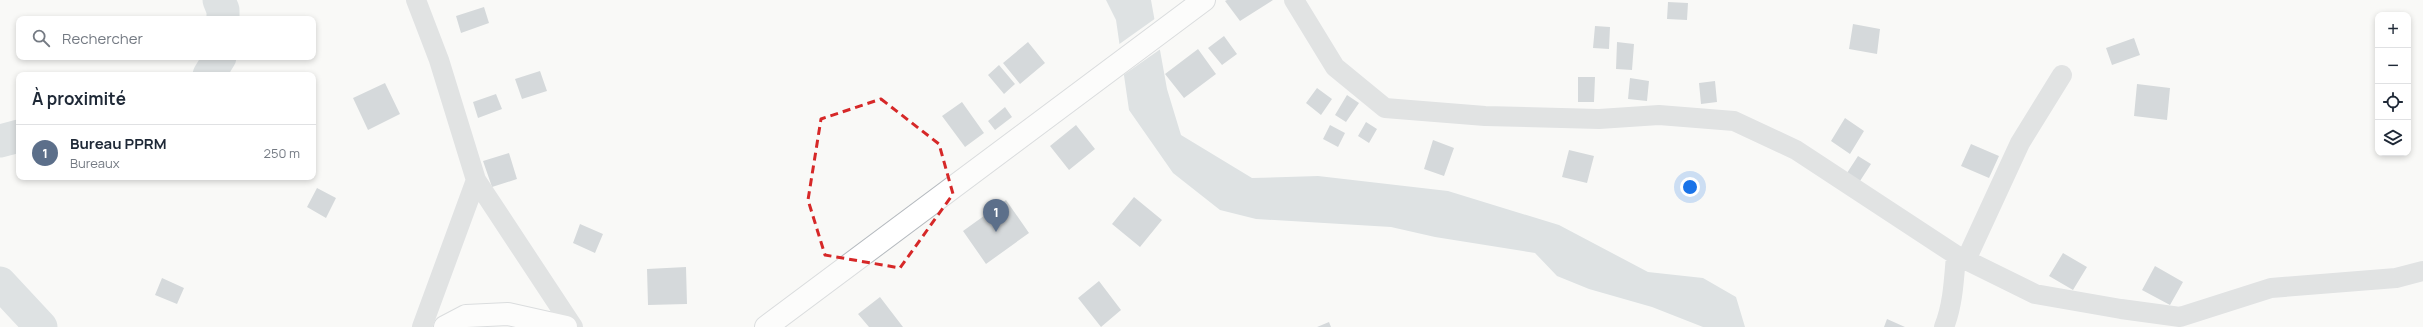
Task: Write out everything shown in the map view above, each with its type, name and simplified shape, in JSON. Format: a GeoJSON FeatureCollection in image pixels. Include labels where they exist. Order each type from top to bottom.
{"type":"FeatureCollection","features":[{"type":"Feature","properties":{"kind":"main road"},"geometry":{"type":"LineString","coordinates":[[766,327],[1101,75],[1204,0]]}},
{"type":"Feature","properties":{"kind":"main road"},"geometry":{"type":"LineString","coordinates":[[445,327],[466,316],[508,314],[566,327]]}},
{"type":"Feature","properties":{"kind":"street"},"geometry":{"type":"LineString","coordinates":[[416,0],[439,60],[476,180],[573,327]]}},
{"type":"Feature","properties":{"kind":"street"},"geometry":{"type":"LineString","coordinates":[[1294,0],[1335,67],[1384,108],[1485,116],[1599,119],[1659,115],[1734,121],[1796,150],[1961,258],[2036,294],[2121,309],[2180,316],[2271,288],[2396,278],[2423,271]]}},
{"type":"Feature","properties":{"kind":"street"},"geometry":{"type":"LineString","coordinates":[[1944,327],[1961,258],[2020,143],[2062,75]]}},
{"type":"Feature","properties":{"kind":"street"},"geometry":{"type":"LineString","coordinates":[[422,327],[476,180]]}},
{"type":"Feature","properties":{"kind":"highlighted area"},"geometry":{"type":"Polygon","coordinates":[[[881,99],[939,144],[953,194],[900,268],[825,255],[808,200],[821,119],[881,99]]]}},
{"type":"Feature","properties":{"kind":"shaded area"},"geometry":{"type":"Polygon","coordinates":[[[1106,0],[1151,0],[1167,89],[1181,135],[1252,178],[1318,176],[1448,191],[1559,225],[1648,272],[1703,278],[1736,297],[1745,327],[1703,327],[1652,307],[1589,289],[1557,276],[1535,253],[1435,237],[1391,227],[1256,219],[1220,210],[1173,173],[1129,110],[1116,20],[1106,0]]]}},
{"type":"Feature","properties":{"kind":"pier"},"geometry":{"type":"Polygon","coordinates":[[[1156,18],[1162,48],[1122,76],[1118,45],[1156,18]]]}},
{"type":"Feature","properties":{"kind":"building"},"geometry":{"type":"Polygon","coordinates":[[[1273,0],[1240,21],[1225,1],[1273,0]]]}},
{"type":"Feature","properties":{"kind":"building"},"geometry":{"type":"Polygon","coordinates":[[[1668,2],[1688,3],[1687,20],[1667,19],[1668,2]]]}},
{"type":"Feature","properties":{"kind":"building"},"geometry":{"type":"Polygon","coordinates":[[[484,7],[489,23],[461,33],[456,16],[484,7]]]}},
{"type":"Feature","properties":{"kind":"building"},"geometry":{"type":"Polygon","coordinates":[[[1853,24],[1880,29],[1877,54],[1849,49],[1853,24]]]}},
{"type":"Feature","properties":{"kind":"building"},"geometry":{"type":"Polygon","coordinates":[[[1595,26],[1610,27],[1609,49],[1593,48],[1595,26]]]}},
{"type":"Feature","properties":{"kind":"building"},"geometry":{"type":"Polygon","coordinates":[[[1224,36],[1237,54],[1222,65],[1208,48],[1224,36]]]}},
{"type":"Feature","properties":{"kind":"building"},"geometry":{"type":"Polygon","coordinates":[[[2134,38],[2140,55],[2112,65],[2106,48],[2134,38]]]}},
{"type":"Feature","properties":{"kind":"building"},"geometry":{"type":"Polygon","coordinates":[[[1028,42],[1045,63],[1020,84],[1003,63],[1028,42]]]}},
{"type":"Feature","properties":{"kind":"building"},"geometry":{"type":"Polygon","coordinates":[[[1617,42],[1634,44],[1632,70],[1616,69],[1617,42]]]}},
{"type":"Feature","properties":{"kind":"building"},"geometry":{"type":"Polygon","coordinates":[[[1198,49],[1216,74],[1184,98],[1165,74],[1198,49]]]}},
{"type":"Feature","properties":{"kind":"building"},"geometry":{"type":"Polygon","coordinates":[[[999,65],[1015,84],[1004,94],[988,75],[999,65]]]}},
{"type":"Feature","properties":{"kind":"building"},"geometry":{"type":"Polygon","coordinates":[[[540,71],[547,91],[522,99],[515,79],[540,71]]]}},
{"type":"Feature","properties":{"kind":"building"},"geometry":{"type":"Polygon","coordinates":[[[1578,77],[1595,77],[1594,102],[1578,102],[1578,77]]]}},
{"type":"Feature","properties":{"kind":"building"},"geometry":{"type":"Polygon","coordinates":[[[1630,78],[1649,81],[1647,101],[1628,99],[1630,78]]]}},
{"type":"Feature","properties":{"kind":"building"},"geometry":{"type":"Polygon","coordinates":[[[1715,81],[1717,102],[1701,104],[1699,83],[1715,81]]]}},
{"type":"Feature","properties":{"kind":"building"},"geometry":{"type":"Polygon","coordinates":[[[385,83],[400,114],[368,130],[353,98],[385,83]]]}},
{"type":"Feature","properties":{"kind":"building"},"geometry":{"type":"Polygon","coordinates":[[[2137,84],[2170,88],[2167,120],[2134,116],[2137,84]]]}},
{"type":"Feature","properties":{"kind":"building"},"geometry":{"type":"Polygon","coordinates":[[[1317,88],[1332,99],[1321,115],[1306,103],[1317,88]]]}},
{"type":"Feature","properties":{"kind":"building"},"geometry":{"type":"Polygon","coordinates":[[[496,94],[502,109],[478,118],[473,102],[496,94]]]}},
{"type":"Feature","properties":{"kind":"building"},"geometry":{"type":"Polygon","coordinates":[[[1347,95],[1359,103],[1346,122],[1335,115],[1347,95]]]}},
{"type":"Feature","properties":{"kind":"building"},"geometry":{"type":"Polygon","coordinates":[[[962,102],[984,133],[965,147],[942,116],[962,102]]]}},
{"type":"Feature","properties":{"kind":"building"},"geometry":{"type":"Polygon","coordinates":[[[1005,107],[1012,117],[995,130],[988,121],[1005,107]]]}},
{"type":"Feature","properties":{"kind":"building"},"geometry":{"type":"Polygon","coordinates":[[[1845,118],[1864,131],[1850,154],[1831,141],[1845,118]]]}},
{"type":"Feature","properties":{"kind":"building"},"geometry":{"type":"Polygon","coordinates":[[[1366,122],[1377,129],[1369,143],[1358,136],[1366,122]]]}},
{"type":"Feature","properties":{"kind":"building"},"geometry":{"type":"Polygon","coordinates":[[[1076,125],[1095,149],[1069,170],[1050,146],[1076,125]]]}},
{"type":"Feature","properties":{"kind":"building"},"geometry":{"type":"Polygon","coordinates":[[[1330,125],[1345,133],[1338,147],[1323,139],[1330,125]]]}},
{"type":"Feature","properties":{"kind":"building"},"geometry":{"type":"Polygon","coordinates":[[[1433,140],[1454,148],[1444,176],[1424,169],[1433,140]]]}},
{"type":"Feature","properties":{"kind":"building"},"geometry":{"type":"Polygon","coordinates":[[[1971,144],[1999,156],[1989,178],[1961,166],[1971,144]]]}},
{"type":"Feature","properties":{"kind":"building"},"geometry":{"type":"Polygon","coordinates":[[[1569,150],[1594,156],[1587,183],[1562,177],[1569,150]]]}},
{"type":"Feature","properties":{"kind":"building"},"geometry":{"type":"Polygon","coordinates":[[[509,153],[517,179],[492,187],[483,161],[509,153]]]}},
{"type":"Feature","properties":{"kind":"building"},"geometry":{"type":"Polygon","coordinates":[[[1858,156],[1871,164],[1860,181],[1847,173],[1858,156]]]}},
{"type":"Feature","properties":{"kind":"building"},"geometry":{"type":"Polygon","coordinates":[[[317,188],[336,198],[326,218],[307,207],[317,188]]]}},
{"type":"Feature","properties":{"kind":"building"},"geometry":{"type":"Polygon","coordinates":[[[1134,197],[1162,220],[1140,247],[1112,224],[1134,197]]]}},
{"type":"Feature","properties":{"kind":"building"},"geometry":{"type":"Polygon","coordinates":[[[1006,200],[1029,233],[986,264],[963,231],[1006,200]]]}},
{"type":"Feature","properties":{"kind":"building"},"geometry":{"type":"Polygon","coordinates":[[[580,224],[603,234],[595,253],[573,243],[580,224]]]}},
{"type":"Feature","properties":{"kind":"building"},"geometry":{"type":"Polygon","coordinates":[[[2063,253],[2087,267],[2073,290],[2049,276],[2063,253]]]}},
{"type":"Feature","properties":{"kind":"building"},"geometry":{"type":"Polygon","coordinates":[[[2155,266],[2183,282],[2170,305],[2142,290],[2155,266]]]}},
{"type":"Feature","properties":{"kind":"building"},"geometry":{"type":"Polygon","coordinates":[[[686,267],[687,304],[648,305],[647,269],[686,267]]]}},
{"type":"Feature","properties":{"kind":"building"},"geometry":{"type":"Polygon","coordinates":[[[162,278],[184,288],[177,304],[155,295],[162,278]]]}},
{"type":"Feature","properties":{"kind":"building"},"geometry":{"type":"Polygon","coordinates":[[[1099,281],[1121,310],[1101,327],[1078,298],[1099,281]]]}},
{"type":"Feature","properties":{"kind":"building"},"geometry":{"type":"Polygon","coordinates":[[[880,297],[903,327],[869,327],[858,314],[880,297]]]}},
{"type":"Feature","properties":{"kind":"building"},"geometry":{"type":"Polygon","coordinates":[[[1887,319],[1905,327],[1884,327],[1887,319]]]}},
{"type":"Feature","properties":{"kind":"building"},"geometry":{"type":"Polygon","coordinates":[[[1329,322],[1331,327],[1317,327],[1329,322]]]}},
{"type":"Feature","properties":{"kind":"waterway"},"geometry":{"type":"LineString","coordinates":[[219,0],[223,10],[223,16]]}},
{"type":"Feature","properties":{"kind":"waterway"},"geometry":{"type":"LineString","coordinates":[[211,72],[218,60]]}},
{"type":"Feature","properties":{"kind":"waterway"},"geometry":{"type":"LineString","coordinates":[[0,141],[16,137]]}},
{"type":"Feature","properties":{"kind":"waterway"},"geometry":{"type":"LineString","coordinates":[[0,283],[41,327]]}},
{"type":"Feature","properties":{"kind":"place","name":"Bureau PPRM"},"geometry":{"type":"Point","coordinates":[996,232]}}]}
